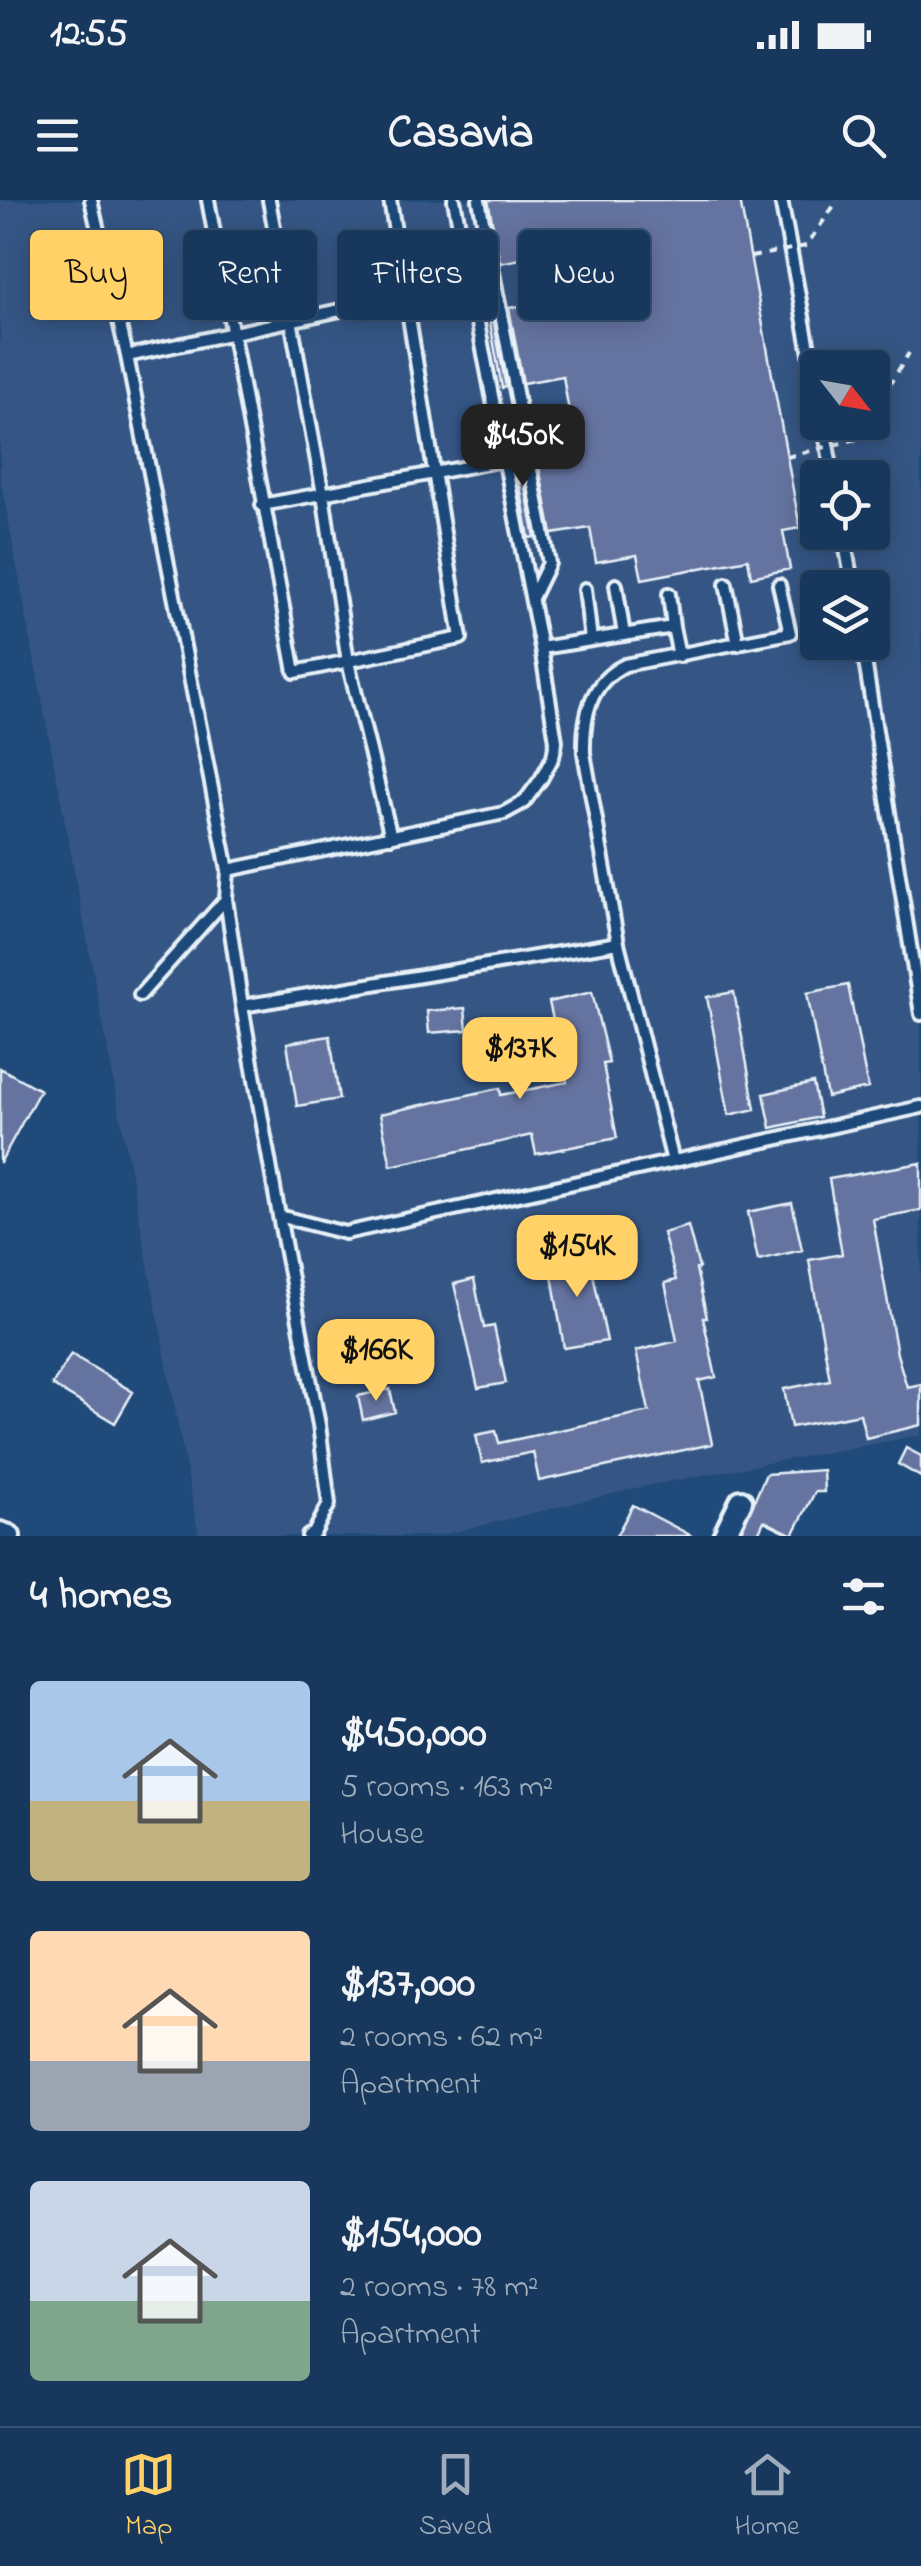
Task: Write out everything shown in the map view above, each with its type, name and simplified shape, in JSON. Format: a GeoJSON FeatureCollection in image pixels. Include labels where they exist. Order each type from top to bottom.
{"type":"FeatureCollection","features":[{"type":"Feature","properties":{"kind":"street"},"geometry":{"type":"LineString","coordinates":[[724,1536],[741,1501]]}},
{"type":"Feature","properties":{"kind":"street"},"geometry":{"type":"LineString","coordinates":[[0,1533],[10,1536]]}},
{"type":"Feature","properties":{"kind":"lane"},"geometry":{"type":"LineString","coordinates":[[91,200],[127,356],[228,870],[226,899],[242,1006],[319,1425],[329,1504],[314,1533],[308,1536]]}},
{"type":"Feature","properties":{"kind":"lane"},"geometry":{"type":"LineString","coordinates":[[208,200],[295,672],[461,638],[410,320]]}},
{"type":"Feature","properties":{"kind":"lane"},"geometry":{"type":"LineString","coordinates":[[269,200],[274,230]]}},
{"type":"Feature","properties":{"kind":"lane"},"geometry":{"type":"LineString","coordinates":[[390,200],[395,230]]}},
{"type":"Feature","properties":{"kind":"lane"},"geometry":{"type":"LineString","coordinates":[[454,200],[460,230]]}},
{"type":"Feature","properties":{"kind":"lane"},"geometry":{"type":"LineString","coordinates":[[480,200],[550,563],[532,600]]}},
{"type":"Feature","properties":{"kind":"lane"},"geometry":{"type":"LineString","coordinates":[[781,200],[809,350]]}},
{"type":"Feature","properties":{"kind":"lane"},"geometry":{"type":"LineString","coordinates":[[127,356],[289,320],[323,494],[348,662],[391,837]]}},
{"type":"Feature","properties":{"kind":"lane"},"geometry":{"type":"LineString","coordinates":[[228,870],[504,813],[524,802],[547,768],[556,740],[477,320]]}},
{"type":"Feature","properties":{"kind":"lane"},"geometry":{"type":"LineString","coordinates":[[262,505],[504,460]]}},
{"type":"Feature","properties":{"kind":"lane"},"geometry":{"type":"LineString","coordinates":[[726,584],[738,644]]}},
{"type":"Feature","properties":{"kind":"lane"},"geometry":{"type":"LineString","coordinates":[[672,1161],[618,942],[584,753],[584,728],[589,705],[607,674],[625,665],[790,633],[779,585]]}},
{"type":"Feature","properties":{"kind":"lane"},"geometry":{"type":"LineString","coordinates":[[616,586],[624,635]]}},
{"type":"Feature","properties":{"kind":"lane"},"geometry":{"type":"LineString","coordinates":[[585,589],[591,640]]}},
{"type":"Feature","properties":{"kind":"lane"},"geometry":{"type":"LineString","coordinates":[[669,594],[679,656]]}},
{"type":"Feature","properties":{"kind":"lane"},"geometry":{"type":"LineString","coordinates":[[541,648],[673,627]]}},
{"type":"Feature","properties":{"kind":"lane"},"geometry":{"type":"LineString","coordinates":[[865,660],[921,1014]]}},
{"type":"Feature","properties":{"kind":"lane"},"geometry":{"type":"LineString","coordinates":[[140,996],[226,899]]}},
{"type":"Feature","properties":{"kind":"lane"},"geometry":{"type":"LineString","coordinates":[[242,1006],[618,942]]}},
{"type":"Feature","properties":{"kind":"lane"},"geometry":{"type":"LineString","coordinates":[[279,1216],[344,1233],[921,1107]]}},
{"type":"Feature","properties":{"kind":"path"},"geometry":{"type":"LineString","coordinates":[[751,257],[806,246],[838,200]]}},
{"type":"Feature","properties":{"kind":"path"},"geometry":{"type":"LineString","coordinates":[[890,382],[908,352]]}},
{"type":"Feature","properties":{"kind":"path"},"geometry":{"type":"LineString","coordinates":[[787,457],[857,440]]}},
{"type":"Feature","properties":{"kind":"shaded area"},"geometry":{"type":"Polygon","coordinates":[[[0,200],[921,200],[921,1435],[650,1485],[437,1536],[199,1536],[0,476],[0,200]]]}},
{"type":"Feature","properties":{"kind":"building"},"geometry":{"type":"Polygon","coordinates":[[[488,200],[740,200],[800,528],[783,531],[790,569],[751,577],[748,559],[642,579],[637,555],[596,562],[590,528],[552,534],[532,431],[571,424],[563,376],[523,383],[509,308],[518,306],[518,320],[650,320],[650,230],[518,230],[518,259],[500,263],[498,230],[494,230],[488,200]]]}},
{"type":"Feature","properties":{"kind":"building"},"geometry":{"type":"Polygon","coordinates":[[[489,320],[493,320],[506,387],[502,388],[489,320]]]}},
{"type":"Feature","properties":{"kind":"building"},"geometry":{"type":"Polygon","coordinates":[[[515,434],[535,537],[529,538],[511,435],[515,434]]]}},
{"type":"Feature","properties":{"kind":"building"},"geometry":{"type":"Polygon","coordinates":[[[848,985],[868,1088],[827,1097],[807,993],[848,985]]]}},
{"type":"Feature","properties":{"kind":"building"},"geometry":{"type":"Polygon","coordinates":[[[592,992],[609,1063],[603,1064],[617,1138],[536,1154],[532,1135],[391,1166],[380,1114],[500,1088],[501,1095],[567,1082],[549,1002],[592,992]]]}},
{"type":"Feature","properties":{"kind":"building"},"geometry":{"type":"Polygon","coordinates":[[[734,992],[755,1109],[729,1115],[707,997],[734,992]]]}},
{"type":"Feature","properties":{"kind":"building"},"geometry":{"type":"Polygon","coordinates":[[[465,1008],[467,1030],[429,1033],[427,1011],[465,1008]]]}},
{"type":"Feature","properties":{"kind":"building"},"geometry":{"type":"Polygon","coordinates":[[[330,1036],[339,1099],[297,1106],[287,1043],[330,1036]]]}},
{"type":"Feature","properties":{"kind":"building"},"geometry":{"type":"Polygon","coordinates":[[[0,1068],[40,1090],[0,1163],[0,1068]]]}},
{"type":"Feature","properties":{"kind":"building"},"geometry":{"type":"Polygon","coordinates":[[[813,1083],[820,1117],[771,1128],[764,1094],[813,1083]]]}},
{"type":"Feature","properties":{"kind":"building"},"geometry":{"type":"Polygon","coordinates":[[[921,1163],[921,1210],[873,1219],[897,1354],[907,1387],[921,1384],[921,1425],[866,1438],[860,1414],[791,1427],[784,1389],[830,1380],[809,1260],[842,1254],[829,1179],[921,1163]]]}},
{"type":"Feature","properties":{"kind":"building"},"geometry":{"type":"Polygon","coordinates":[[[792,1203],[802,1250],[758,1260],[748,1212],[792,1203]]]}},
{"type":"Feature","properties":{"kind":"building"},"geometry":{"type":"Polygon","coordinates":[[[688,1226],[699,1268],[696,1269],[707,1318],[703,1318],[716,1377],[699,1381],[712,1444],[539,1481],[533,1452],[482,1463],[476,1435],[496,1431],[499,1443],[649,1411],[636,1351],[677,1341],[665,1283],[676,1280],[663,1233],[688,1226]]]}},
{"type":"Feature","properties":{"kind":"building"},"geometry":{"type":"Polygon","coordinates":[[[588,1250],[607,1341],[564,1348],[549,1257],[588,1250]]]}},
{"type":"Feature","properties":{"kind":"building"},"geometry":{"type":"Polygon","coordinates":[[[474,1279],[484,1328],[494,1326],[506,1383],[478,1388],[454,1284],[474,1279]]]}},
{"type":"Feature","properties":{"kind":"building"},"geometry":{"type":"Polygon","coordinates":[[[71,1354],[133,1392],[115,1423],[52,1385],[71,1354]]]}},
{"type":"Feature","properties":{"kind":"building"},"geometry":{"type":"Polygon","coordinates":[[[390,1389],[395,1412],[363,1420],[358,1396],[390,1389]]]}},
{"type":"Feature","properties":{"kind":"building"},"geometry":{"type":"Polygon","coordinates":[[[906,1448],[921,1456],[921,1477],[898,1464],[906,1448]]]}},
{"type":"Feature","properties":{"kind":"building"},"geometry":{"type":"Polygon","coordinates":[[[823,1470],[824,1492],[815,1492],[793,1535],[764,1521],[757,1536],[739,1536],[766,1474],[823,1470]]]}},
{"type":"Feature","properties":{"kind":"building"},"geometry":{"type":"Polygon","coordinates":[[[633,1505],[692,1536],[616,1536],[633,1505]]]}}]}
